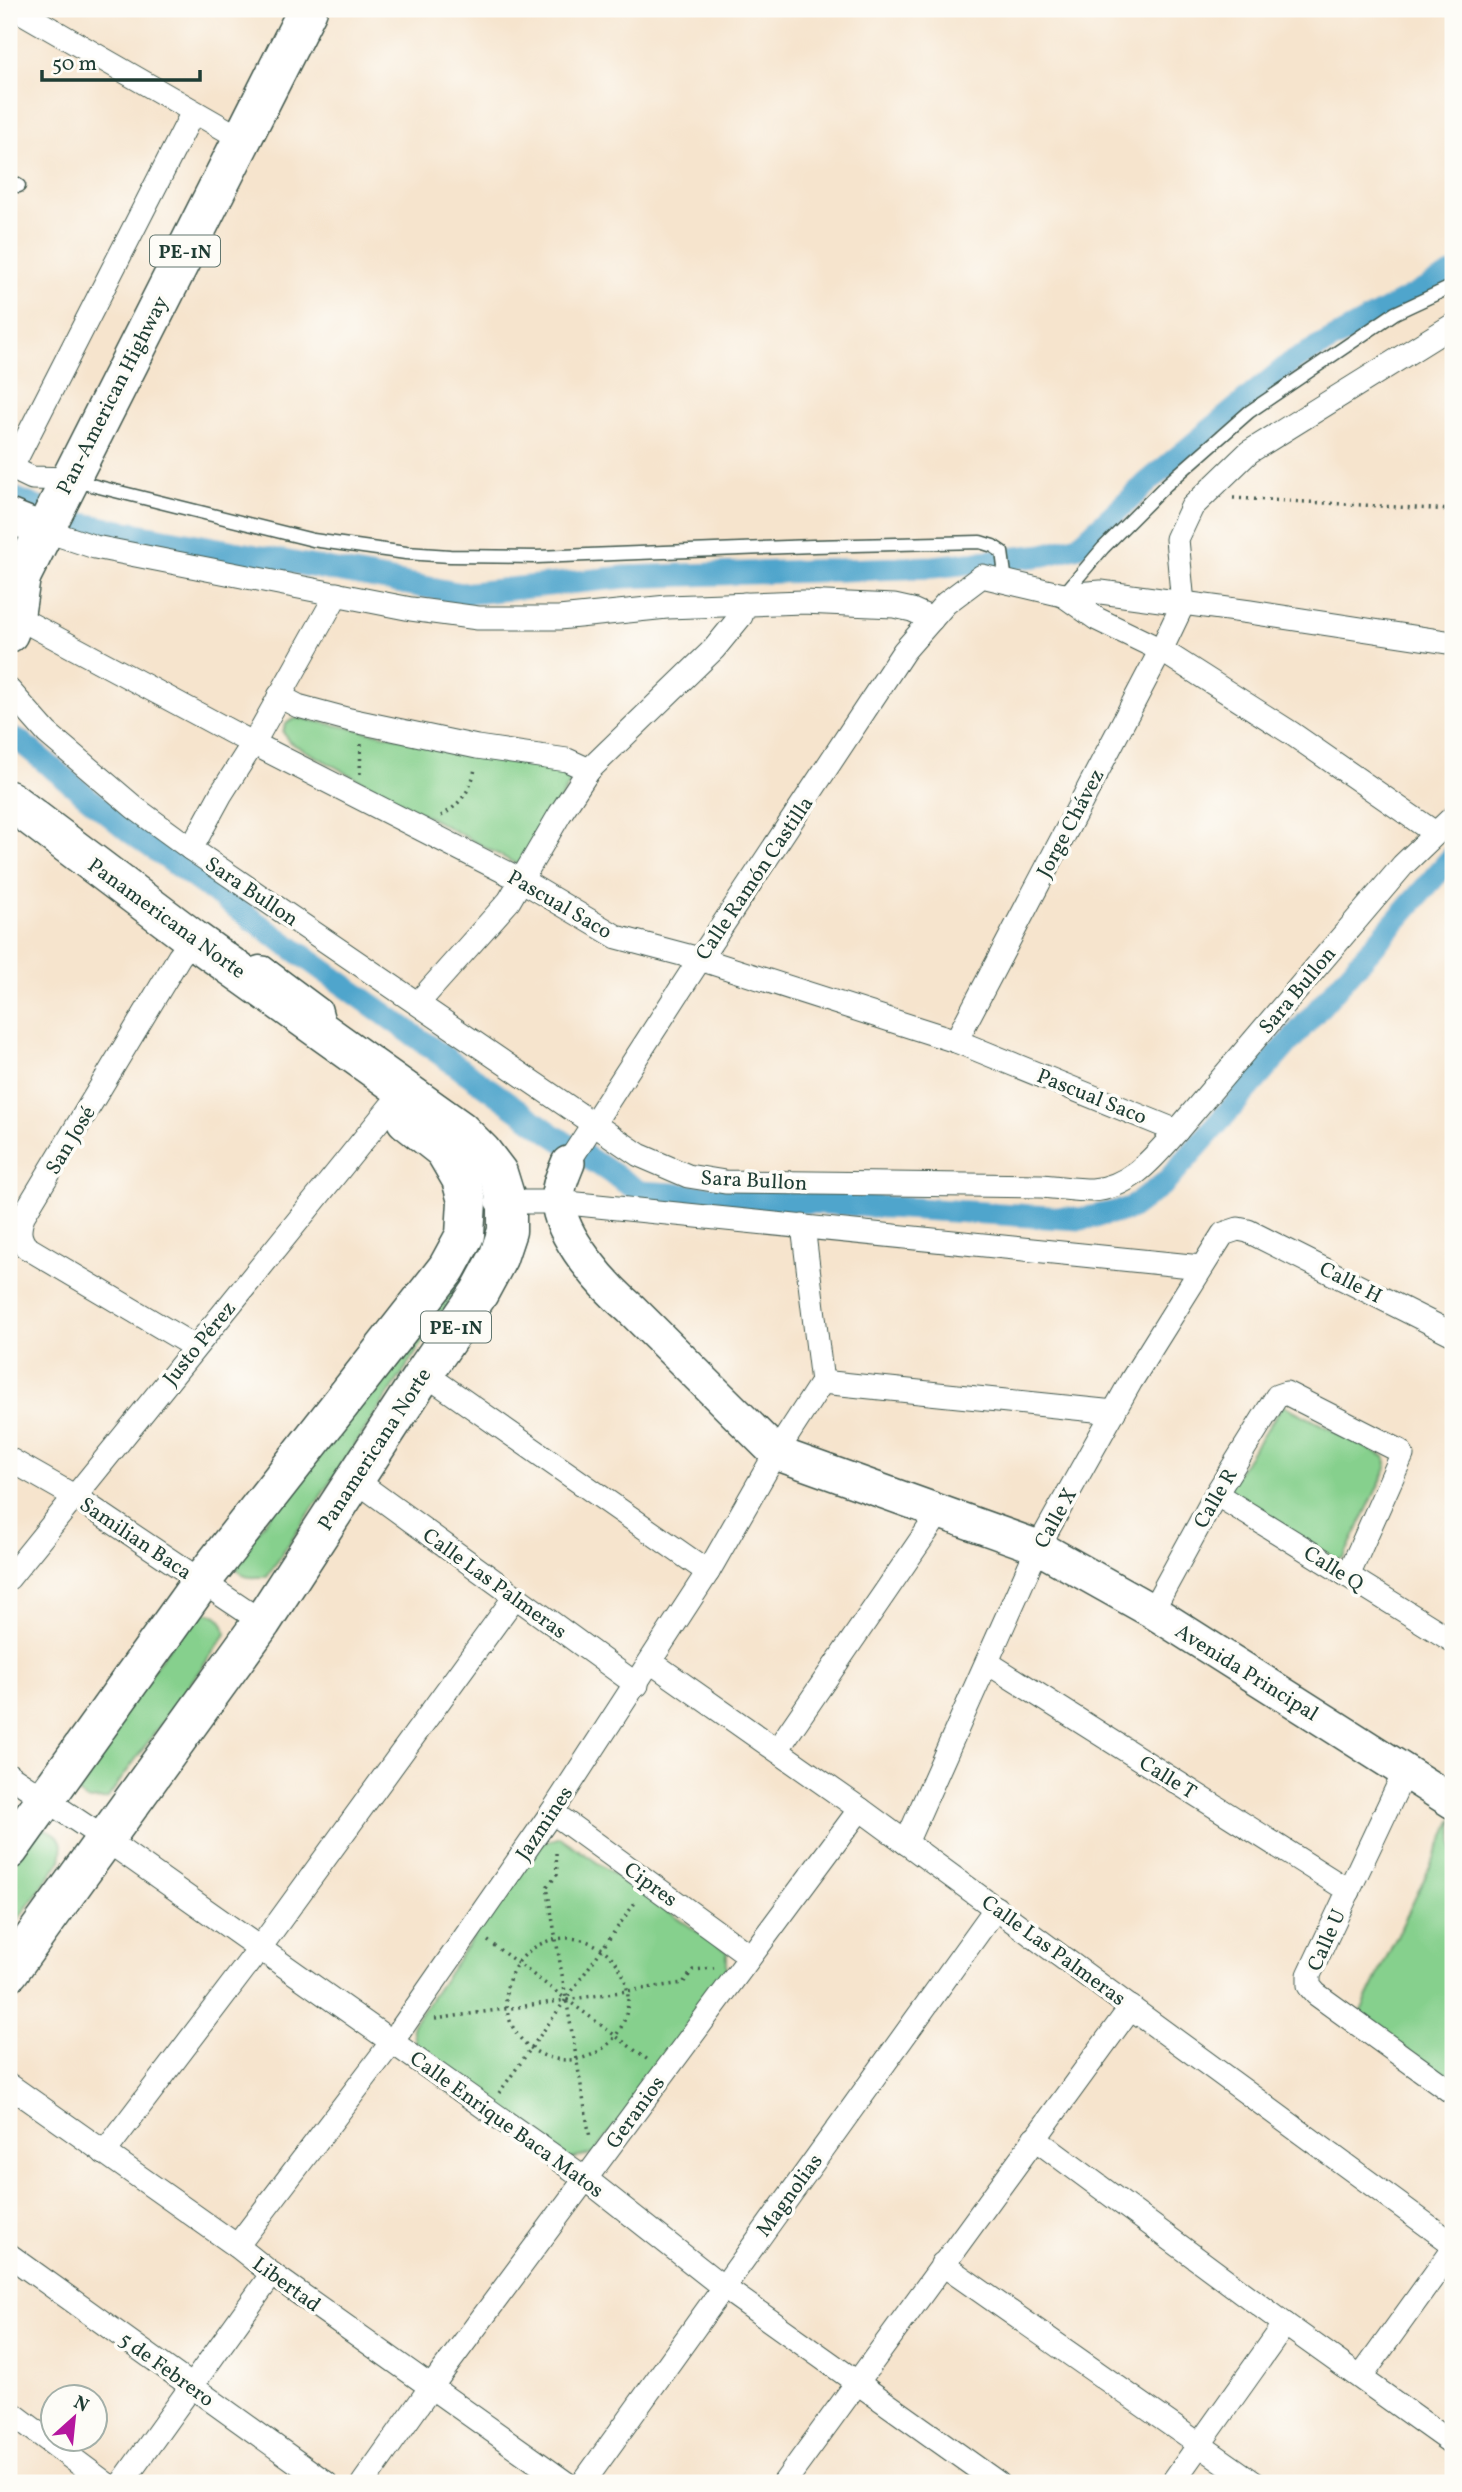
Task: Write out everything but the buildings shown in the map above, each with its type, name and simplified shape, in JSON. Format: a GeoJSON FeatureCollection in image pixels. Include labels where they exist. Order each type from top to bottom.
{"type":"FeatureCollection","features":[{"type":"Feature","properties":{"kind":"highway","name":"Pan-American Highway"},"geometry":{"type":"LineString","coordinates":[[13,604],[56,506],[308,9]]}},
{"type":"Feature","properties":{"kind":"highway","name":"Panamericana Norte"},"geometry":{"type":"LineString","coordinates":[[9,800],[186,948],[444,1150],[461,1180],[467,1201],[465,1235],[447,1268],[201,1582],[9,1850]]}},
{"type":"Feature","properties":{"kind":"highway","name":"Panamericana Norte"},"geometry":{"type":"LineString","coordinates":[[9,830],[186,948],[236,969],[460,1130],[498,1173],[507,1202],[508,1231],[498,1258],[479,1293],[262,1622],[9,1972]]}},
{"type":"Feature","properties":{"kind":"street"},"geometry":{"type":"LineString","coordinates":[[16,9],[242,139]]}},
{"type":"Feature","properties":{"kind":"street"},"geometry":{"type":"LineString","coordinates":[[194,111],[10,468],[32,478],[95,547],[444,614],[518,619],[559,618],[667,607],[803,602],[894,606],[932,619]]}},
{"type":"Feature","properties":{"kind":"street"},"geometry":{"type":"LineString","coordinates":[[1183,604],[1177,539],[1192,507],[1250,452],[1453,325]]}},
{"type":"Feature","properties":{"kind":"street"},"geometry":{"type":"LineString","coordinates":[[9,516],[56,506]]}},
{"type":"Feature","properties":{"kind":"street"},"geometry":{"type":"LineString","coordinates":[[1006,574],[1063,595],[1097,619],[1161,650],[1291,733],[1435,833]]}},
{"type":"Feature","properties":{"kind":"street","name":"Calle Ramón Castilla"},"geometry":{"type":"LineString","coordinates":[[558,1202],[561,1180],[568,1163],[904,651],[946,603],[982,576],[1006,574]]}},
{"type":"Feature","properties":{"kind":"street"},"geometry":{"type":"LineString","coordinates":[[1063,595],[1101,592],[1453,643]]}},
{"type":"Feature","properties":{"kind":"street"},"geometry":{"type":"LineString","coordinates":[[191,849],[337,594]]}},
{"type":"Feature","properties":{"kind":"street","name":"Pascual Saco"},"geometry":{"type":"LineString","coordinates":[[13,604],[254,742],[521,880],[617,937],[700,959],[956,1041],[1177,1131]]}},
{"type":"Feature","properties":{"kind":"street"},"geometry":{"type":"LineString","coordinates":[[418,1003],[509,901],[589,770],[714,649],[740,616],[745,604]]}},
{"type":"Feature","properties":{"kind":"street","name":"Jorge Chávez"},"geometry":{"type":"LineString","coordinates":[[956,1041],[1183,604]]}},
{"type":"Feature","properties":{"kind":"street","name":"Sara Bullon"},"geometry":{"type":"LineString","coordinates":[[9,690],[47,733],[135,808],[418,1003],[590,1128],[639,1155],[688,1176],[725,1182],[1041,1186],[1093,1190],[1124,1181],[1136,1173],[1177,1131],[1403,864],[1453,817]]}},
{"type":"Feature","properties":{"kind":"street"},"geometry":{"type":"LineString","coordinates":[[279,696],[298,706],[350,720],[477,747],[567,760],[589,770]]}},
{"type":"Feature","properties":{"kind":"street","name":"San José"},"geometry":{"type":"LineString","coordinates":[[186,948],[23,1216],[19,1239],[26,1247],[195,1347]]}},
{"type":"Feature","properties":{"kind":"street","name":"Justo Pérez"},"geometry":{"type":"LineString","coordinates":[[9,1578],[390,1107]]}},
{"type":"Feature","properties":{"kind":"street"},"geometry":{"type":"LineString","coordinates":[[467,1201],[558,1202],[1201,1267]]}},
{"type":"Feature","properties":{"kind":"street"},"geometry":{"type":"LineString","coordinates":[[558,1202],[573,1239],[597,1276],[776,1453]]}},
{"type":"Feature","properties":{"kind":"street"},"geometry":{"type":"LineString","coordinates":[[803,1226],[822,1382],[1114,1412]]}},
{"type":"Feature","properties":{"kind":"street","name":"Calle X"},"geometry":{"type":"LineString","coordinates":[[906,1843],[1038,1547],[1114,1412],[1201,1267],[1223,1234],[1238,1229],[1248,1231]]}},
{"type":"Feature","properties":{"kind":"street","name":"Calle H"},"geometry":{"type":"LineString","coordinates":[[1248,1231],[1453,1334]]}},
{"type":"Feature","properties":{"kind":"street"},"geometry":{"type":"LineString","coordinates":[[424,1373],[708,1572]]}},
{"type":"Feature","properties":{"kind":"street","name":"Jazmines"},"geometry":{"type":"LineString","coordinates":[[237,2246],[392,2042],[552,1812],[708,1572],[776,1453],[822,1382]]}},
{"type":"Feature","properties":{"kind":"street","name":"Calle R"},"geometry":{"type":"LineString","coordinates":[[1152,1611],[1216,1494],[1278,1396],[1286,1393],[1400,1451],[1402,1455],[1348,1576]]}},
{"type":"Feature","properties":{"kind":"street","name":"Avenida Principal"},"geometry":{"type":"LineString","coordinates":[[776,1453],[1038,1547],[1152,1611],[1453,1802]]}},
{"type":"Feature","properties":{"kind":"street","name":"Samilian Baca"},"geometry":{"type":"LineString","coordinates":[[9,1459],[74,1496],[262,1622]]}},
{"type":"Feature","properties":{"kind":"street","name":"Calle Las Palmeras"},"geometry":{"type":"LineString","coordinates":[[354,1479],[637,1685]]}},
{"type":"Feature","properties":{"kind":"street","name":"Calle Q"},"geometry":{"type":"LineString","coordinates":[[1216,1494],[1453,1641]]}},
{"type":"Feature","properties":{"kind":"street"},"geometry":{"type":"LineString","coordinates":[[776,1751],[940,1512]]}},
{"type":"Feature","properties":{"kind":"street"},"geometry":{"type":"LineString","coordinates":[[104,2153],[258,1949],[514,1598]]}},
{"type":"Feature","properties":{"kind":"street","name":"Calle Las Palmeras"},"geometry":{"type":"LineString","coordinates":[[651,1662],[996,1908],[1453,2246]]}},
{"type":"Feature","properties":{"kind":"street","name":"Calle T"},"geometry":{"type":"LineString","coordinates":[[988,1663],[1349,1891]]}},
{"type":"Feature","properties":{"kind":"street","name":"Calle U"},"geometry":{"type":"LineString","coordinates":[[1405,1771],[1309,1975],[1309,1986],[1315,1994],[1453,2093]]}},
{"type":"Feature","properties":{"kind":"street","name":"Calle Enrique Baca Matos"},"geometry":{"type":"LineString","coordinates":[[9,1775],[105,1839],[586,2179],[723,2287],[998,2483]]}},
{"type":"Feature","properties":{"kind":"street","name":"Geranios"},"geometry":{"type":"LineString","coordinates":[[363,2483],[431,2386],[860,1809]]}},
{"type":"Feature","properties":{"kind":"street","name":"Cipres"},"geometry":{"type":"LineString","coordinates":[[552,1812],[750,1956]]}},
{"type":"Feature","properties":{"kind":"street","name":"Magnolias"},"geometry":{"type":"LineString","coordinates":[[583,2483],[996,1908]]}},
{"type":"Feature","properties":{"kind":"street"},"geometry":{"type":"LineString","coordinates":[[784,2483],[1131,2007]]}},
{"type":"Feature","properties":{"kind":"street","name":"Libertad"},"geometry":{"type":"LineString","coordinates":[[9,2085],[566,2483]]}},
{"type":"Feature","properties":{"kind":"street"},"geometry":{"type":"LineString","coordinates":[[1034,2138],[1285,2324],[1453,2444]]}},
{"type":"Feature","properties":{"kind":"street"},"geometry":{"type":"LineString","coordinates":[[1361,2377],[1453,2246]]}},
{"type":"Feature","properties":{"kind":"street","name":"5 de Febrero"},"geometry":{"type":"LineString","coordinates":[[9,2255],[326,2483]]}},
{"type":"Feature","properties":{"kind":"street"},"geometry":{"type":"LineString","coordinates":[[942,2264],[1254,2483]]}},
{"type":"Feature","properties":{"kind":"street"},"geometry":{"type":"LineString","coordinates":[[122,2483],[272,2274]]}},
{"type":"Feature","properties":{"kind":"street"},"geometry":{"type":"LineString","coordinates":[[1172,2483],[1285,2324]]}},
{"type":"Feature","properties":{"kind":"street"},"geometry":{"type":"LineString","coordinates":[[9,2411],[105,2483]]}},
{"type":"Feature","properties":{"kind":"lane"},"geometry":{"type":"LineString","coordinates":[[1063,595],[1103,548],[1166,485],[1249,412],[1395,313],[1453,286]]}},
{"type":"Feature","properties":{"kind":"lane"},"geometry":{"type":"LineString","coordinates":[[56,506],[107,491],[313,540],[406,554],[504,557],[980,542],[993,545],[1002,551],[1006,574]]}},
{"type":"Feature","properties":{"kind":"path"},"geometry":{"type":"LineString","coordinates":[[1203,497],[1453,510]]}},
{"type":"Feature","properties":{"kind":"path"},"geometry":{"type":"LineString","coordinates":[[349,774],[361,780],[359,758],[362,736]]}},
{"type":"Feature","properties":{"kind":"path"},"geometry":{"type":"LineString","coordinates":[[447,825],[435,819],[449,812],[470,788],[476,758]]}},
{"type":"Feature","properties":{"kind":"path"},"geometry":{"type":"LineString","coordinates":[[547,1854],[564,1852]]}},
{"type":"Feature","properties":{"kind":"path"},"geometry":{"type":"LineString","coordinates":[[556,1853],[557,1875],[547,1887],[589,2143],[598,2132]]}},
{"type":"Feature","properties":{"kind":"path"},"geometry":{"type":"LineString","coordinates":[[493,2101],[638,1898]]}},
{"type":"Feature","properties":{"kind":"path"},"geometry":{"type":"LineString","coordinates":[[481,1936],[652,2063]]}},
{"type":"Feature","properties":{"kind":"path"},"geometry":{"type":"LineString","coordinates":[[556,1938],[579,1939],[603,1949],[621,1970],[627,1991],[627,2011],[616,2036],[594,2054],[576,2059],[552,2058],[531,2048],[517,2034],[506,2008],[508,1982],[517,1963],[529,1950],[556,1938]]}},
{"type":"Feature","properties":{"kind":"path"},"geometry":{"type":"LineString","coordinates":[[714,1976],[715,1960]]}},
{"type":"Feature","properties":{"kind":"path"},"geometry":{"type":"LineString","coordinates":[[435,2019],[683,1983],[693,1970],[714,1968]]}},
{"type":"Feature","properties":{"kind":"green space"},"geometry":{"type":"Polygon","coordinates":[[[299,718],[577,772],[521,863],[516,864],[289,742],[284,729],[288,722],[299,718]]]}},
{"type":"Feature","properties":{"kind":"green space"},"geometry":{"type":"Polygon","coordinates":[[[454,1271],[465,1279],[267,1577],[248,1577],[241,1573],[233,1564],[454,1271]]]}},
{"type":"Feature","properties":{"kind":"green space"},"geometry":{"type":"Polygon","coordinates":[[[1283,1405],[1385,1457],[1387,1468],[1344,1557],[1337,1559],[1230,1495],[1230,1484],[1283,1405]]]}},
{"type":"Feature","properties":{"kind":"green space"},"geometry":{"type":"Polygon","coordinates":[[[195,1611],[216,1616],[223,1623],[226,1634],[107,1799],[87,1800],[75,1791],[73,1782],[195,1611]]]}},
{"type":"Feature","properties":{"kind":"green space"},"geometry":{"type":"Polygon","coordinates":[[[1453,1819],[1453,2083],[1359,2015],[1453,1819]]]}},
{"type":"Feature","properties":{"kind":"green space"},"geometry":{"type":"Polygon","coordinates":[[[39,1828],[51,1831],[59,1838],[62,1847],[61,1860],[9,1932],[9,1858],[39,1828]]]}},
{"type":"Feature","properties":{"kind":"green space"},"geometry":{"type":"Polygon","coordinates":[[[560,1837],[727,1952],[727,1976],[595,2153],[568,2160],[416,2050],[412,2026],[536,1845],[560,1837]]]}},
{"type":"Feature","properties":{"kind":"waterway"},"geometry":{"type":"LineString","coordinates":[[9,496],[72,522],[462,594],[625,577],[933,567],[1044,555],[1079,546],[1149,481],[1293,361],[1453,274]]}},
{"type":"Feature","properties":{"kind":"waterway"},"geometry":{"type":"LineString","coordinates":[[9,736],[22,743],[130,832],[552,1134],[640,1192],[1081,1219],[1130,1209],[1166,1182],[1453,856]]}}]}
